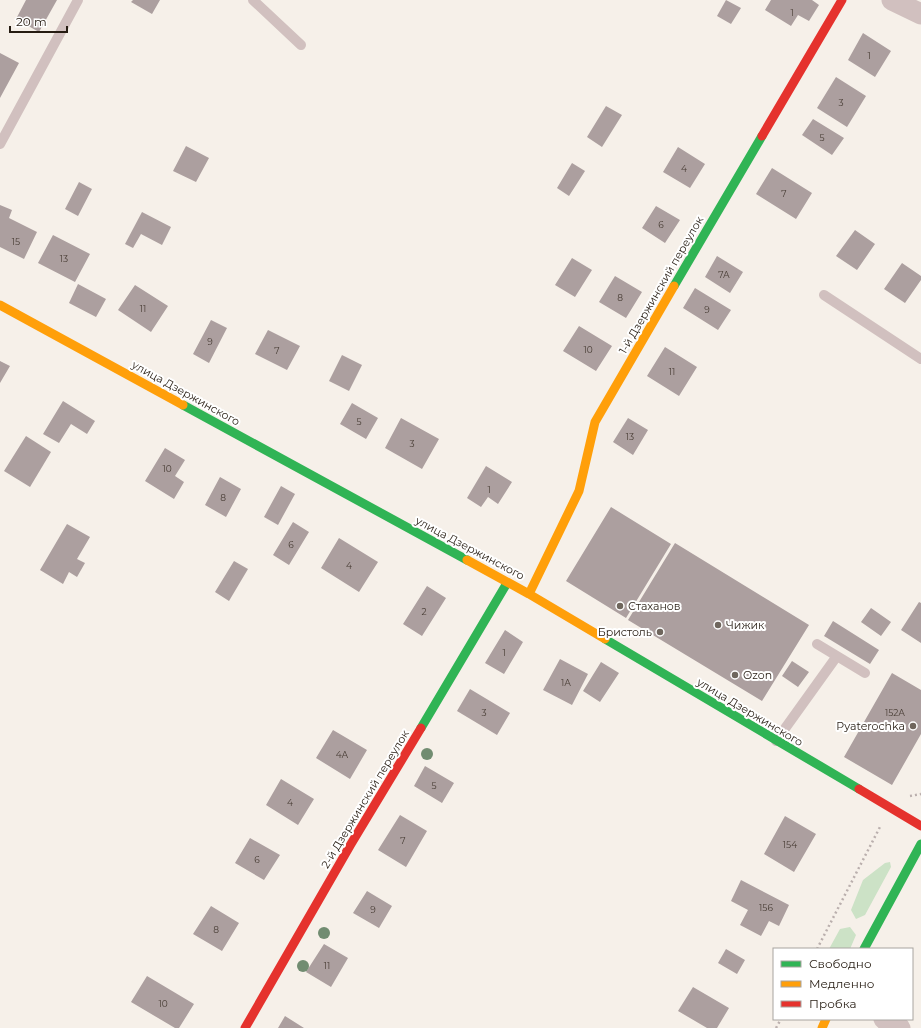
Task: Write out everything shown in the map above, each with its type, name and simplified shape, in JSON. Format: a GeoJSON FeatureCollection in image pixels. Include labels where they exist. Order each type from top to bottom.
{"type":"FeatureCollection","features":[{"type":"Feature","properties":{"kind":"street","name":"1-й Дзержинский переулок"},"geometry":{"type":"LineString","coordinates":[[529,594],[579,491],[595,422],[842,0]]}},
{"type":"Feature","properties":{"kind":"street"},"geometry":{"type":"LineString","coordinates":[[892,0],[921,14]]}},
{"type":"Feature","properties":{"kind":"street","name":"улица Дзержинского"},"geometry":{"type":"LineString","coordinates":[[0,305],[529,594],[921,826]]}},
{"type":"Feature","properties":{"kind":"street","name":"2-й Дзержинский переулок"},"geometry":{"type":"LineString","coordinates":[[245,1028],[507,583]]}},
{"type":"Feature","properties":{"kind":"street"},"geometry":{"type":"LineString","coordinates":[[865,948],[921,844]]}},
{"type":"Feature","properties":{"kind":"street"},"geometry":{"type":"LineString","coordinates":[[886,1020],[900,1028]]}},
{"type":"Feature","properties":{"kind":"lane"},"geometry":{"type":"LineString","coordinates":[[0,144],[78,0]]}},
{"type":"Feature","properties":{"kind":"lane"},"geometry":{"type":"LineString","coordinates":[[253,0],[301,45]]}},
{"type":"Feature","properties":{"kind":"lane"},"geometry":{"type":"LineString","coordinates":[[824,295],[921,359]]}},
{"type":"Feature","properties":{"kind":"lane"},"geometry":{"type":"LineString","coordinates":[[817,644],[865,673]]}},
{"type":"Feature","properties":{"kind":"lane"},"geometry":{"type":"LineString","coordinates":[[776,741],[837,656]]}},
{"type":"Feature","properties":{"kind":"path"},"geometry":{"type":"LineString","coordinates":[[818,948],[890,809]]}},
{"type":"Feature","properties":{"kind":"green space"},"geometry":{"type":"Polygon","coordinates":[[[890,862],[891,867],[865,915],[856,919],[851,910],[863,880],[885,863],[890,862]]]}},
{"type":"Feature","properties":{"kind":"green space"},"geometry":{"type":"Polygon","coordinates":[[[850,927],[856,935],[850,948],[830,948],[840,929],[850,927]]]}},
{"type":"Feature","properties":{"kind":"building"},"geometry":{"type":"Polygon","coordinates":[[[26,0],[57,0],[39,32],[16,19],[26,0]]]}},
{"type":"Feature","properties":{"kind":"building"},"geometry":{"type":"Polygon","coordinates":[[[133,0],[160,0],[152,14],[131,2],[133,0]]]}},
{"type":"Feature","properties":{"kind":"building"},"geometry":{"type":"Polygon","coordinates":[[[726,0],[741,8],[731,24],[717,16],[726,0]]]}},
{"type":"Feature","properties":{"kind":"building"},"geometry":{"type":"Polygon","coordinates":[[[771,0],[812,0],[819,5],[809,21],[798,15],[791,26],[765,10],[771,0]]]}},
{"type":"Feature","properties":{"kind":"building"},"geometry":{"type":"Polygon","coordinates":[[[863,33],[891,51],[875,77],[848,60],[863,33]]]}},
{"type":"Feature","properties":{"kind":"building"},"geometry":{"type":"Polygon","coordinates":[[[0,53],[19,63],[0,98],[0,53]]]}},
{"type":"Feature","properties":{"kind":"building"},"geometry":{"type":"Polygon","coordinates":[[[836,77],[866,96],[847,127],[817,108],[836,77]]]}},
{"type":"Feature","properties":{"kind":"building"},"geometry":{"type":"Polygon","coordinates":[[[606,106],[622,115],[602,147],[587,137],[606,106]]]}},
{"type":"Feature","properties":{"kind":"building"},"geometry":{"type":"Polygon","coordinates":[[[813,119],[844,138],[832,155],[802,135],[813,119]]]}},
{"type":"Feature","properties":{"kind":"building"},"geometry":{"type":"Polygon","coordinates":[[[186,146],[209,158],[196,182],[173,171],[186,146]]]}},
{"type":"Feature","properties":{"kind":"building"},"geometry":{"type":"Polygon","coordinates":[[[678,147],[705,164],[690,188],[663,172],[678,147]]]}},
{"type":"Feature","properties":{"kind":"building"},"geometry":{"type":"Polygon","coordinates":[[[572,163],[585,171],[569,196],[557,188],[572,163]]]}},
{"type":"Feature","properties":{"kind":"building"},"geometry":{"type":"Polygon","coordinates":[[[772,168],[812,193],[796,219],[756,194],[772,168]]]}},
{"type":"Feature","properties":{"kind":"building"},"geometry":{"type":"Polygon","coordinates":[[[79,182],[92,189],[78,216],[65,209],[79,182]]]}},
{"type":"Feature","properties":{"kind":"building"},"geometry":{"type":"Polygon","coordinates":[[[0,205],[12,210],[9,218],[37,232],[24,259],[0,247],[0,205]]]}},
{"type":"Feature","properties":{"kind":"building"},"geometry":{"type":"Polygon","coordinates":[[[656,206],[680,220],[665,243],[642,228],[656,206]]]}},
{"type":"Feature","properties":{"kind":"building"},"geometry":{"type":"Polygon","coordinates":[[[142,212],[171,227],[162,245],[141,234],[133,248],[125,244],[142,212]]]}},
{"type":"Feature","properties":{"kind":"building"},"geometry":{"type":"Polygon","coordinates":[[[855,230],[875,244],[857,270],[836,256],[855,230]]]}},
{"type":"Feature","properties":{"kind":"building"},"geometry":{"type":"Polygon","coordinates":[[[53,235],[90,254],[75,282],[38,263],[53,235]]]}},
{"type":"Feature","properties":{"kind":"building"},"geometry":{"type":"Polygon","coordinates":[[[717,256],[743,272],[730,293],[705,277],[717,256]]]}},
{"type":"Feature","properties":{"kind":"building"},"geometry":{"type":"Polygon","coordinates":[[[572,258],[592,270],[575,297],[555,285],[572,258]]]}},
{"type":"Feature","properties":{"kind":"building"},"geometry":{"type":"Polygon","coordinates":[[[902,263],[921,276],[921,280],[905,303],[884,289],[902,263]]]}},
{"type":"Feature","properties":{"kind":"building"},"geometry":{"type":"Polygon","coordinates":[[[615,276],[642,292],[626,318],[599,302],[615,276]]]}},
{"type":"Feature","properties":{"kind":"building"},"geometry":{"type":"Polygon","coordinates":[[[78,284],[106,299],[96,317],[69,303],[78,284]]]}},
{"type":"Feature","properties":{"kind":"building"},"geometry":{"type":"Polygon","coordinates":[[[135,285],[168,306],[151,332],[118,310],[135,285]]]}},
{"type":"Feature","properties":{"kind":"building"},"geometry":{"type":"Polygon","coordinates":[[[695,288],[731,310],[718,330],[683,308],[695,288]]]}},
{"type":"Feature","properties":{"kind":"building"},"geometry":{"type":"Polygon","coordinates":[[[211,320],[227,328],[209,363],[193,354],[211,320]]]}},
{"type":"Feature","properties":{"kind":"building"},"geometry":{"type":"Polygon","coordinates":[[[579,326],[612,346],[596,371],[563,351],[579,326]]]}},
{"type":"Feature","properties":{"kind":"building"},"geometry":{"type":"Polygon","coordinates":[[[268,330],[300,346],[287,370],[255,354],[268,330]]]}},
{"type":"Feature","properties":{"kind":"building"},"geometry":{"type":"Polygon","coordinates":[[[665,347],[697,367],[679,396],[647,376],[665,347]]]}},
{"type":"Feature","properties":{"kind":"building"},"geometry":{"type":"Polygon","coordinates":[[[342,355],[362,365],[349,391],[329,381],[342,355]]]}},
{"type":"Feature","properties":{"kind":"building"},"geometry":{"type":"Polygon","coordinates":[[[0,361],[10,366],[0,383],[0,361]]]}},
{"type":"Feature","properties":{"kind":"building"},"geometry":{"type":"Polygon","coordinates":[[[63,401],[95,421],[87,434],[71,424],[59,443],[43,434],[63,401]]]}},
{"type":"Feature","properties":{"kind":"building"},"geometry":{"type":"Polygon","coordinates":[[[352,403],[378,418],[366,439],[340,424],[352,403]]]}},
{"type":"Feature","properties":{"kind":"building"},"geometry":{"type":"Polygon","coordinates":[[[401,418],[439,439],[422,469],[385,448],[401,418]]]}},
{"type":"Feature","properties":{"kind":"building"},"geometry":{"type":"Polygon","coordinates":[[[628,418],[648,430],[633,455],[613,442],[628,418]]]}},
{"type":"Feature","properties":{"kind":"building"},"geometry":{"type":"Polygon","coordinates":[[[26,436],[51,452],[30,487],[4,471],[26,436]]]}},
{"type":"Feature","properties":{"kind":"building"},"geometry":{"type":"Polygon","coordinates":[[[165,448],[185,460],[175,476],[184,482],[174,499],[145,481],[165,448]]]}},
{"type":"Feature","properties":{"kind":"building"},"geometry":{"type":"Polygon","coordinates":[[[486,466],[512,482],[498,504],[488,497],[481,507],[467,498],[486,466]]]}},
{"type":"Feature","properties":{"kind":"building"},"geometry":{"type":"Polygon","coordinates":[[[220,477],[241,489],[226,517],[205,505],[220,477]]]}},
{"type":"Feature","properties":{"kind":"building"},"geometry":{"type":"Polygon","coordinates":[[[281,486],[295,494],[278,525],[264,517],[281,486]]]}},
{"type":"Feature","properties":{"kind":"building"},"geometry":{"type":"Polygon","coordinates":[[[611,507],[671,544],[626,618],[566,581],[611,507]]]}},
{"type":"Feature","properties":{"kind":"building"},"geometry":{"type":"Polygon","coordinates":[[[293,522],[309,532],[289,565],[273,555],[293,522]]]}},
{"type":"Feature","properties":{"kind":"building"},"geometry":{"type":"Polygon","coordinates":[[[67,524],[90,537],[77,559],[85,563],[77,577],[69,572],[63,584],[40,570],[67,524]]]}},
{"type":"Feature","properties":{"kind":"building"},"geometry":{"type":"Polygon","coordinates":[[[339,538],[378,562],[359,592],[321,568],[339,538]]]}},
{"type":"Feature","properties":{"kind":"building"},"geometry":{"type":"Polygon","coordinates":[[[675,543],[809,625],[762,701],[628,620],[675,543]]]}},
{"type":"Feature","properties":{"kind":"building"},"geometry":{"type":"Polygon","coordinates":[[[234,561],[248,569],[229,601],[215,592],[234,561]]]}},
{"type":"Feature","properties":{"kind":"building"},"geometry":{"type":"Polygon","coordinates":[[[427,586],[446,598],[422,636],[403,624],[427,586]]]}},
{"type":"Feature","properties":{"kind":"building"},"geometry":{"type":"Polygon","coordinates":[[[919,602],[921,603],[921,643],[901,630],[919,602]]]}},
{"type":"Feature","properties":{"kind":"building"},"geometry":{"type":"Polygon","coordinates":[[[871,608],[891,622],[881,636],[861,622],[871,608]]]}},
{"type":"Feature","properties":{"kind":"building"},"geometry":{"type":"Polygon","coordinates":[[[833,621],[879,650],[870,664],[824,636],[833,621]]]}},
{"type":"Feature","properties":{"kind":"building"},"geometry":{"type":"Polygon","coordinates":[[[505,630],[523,642],[504,674],[485,663],[505,630]]]}},
{"type":"Feature","properties":{"kind":"building"},"geometry":{"type":"Polygon","coordinates":[[[560,659],[588,674],[572,705],[543,690],[560,659]]]}},
{"type":"Feature","properties":{"kind":"building"},"geometry":{"type":"Polygon","coordinates":[[[792,661],[809,672],[798,687],[782,676],[792,661]]]}},
{"type":"Feature","properties":{"kind":"building"},"geometry":{"type":"Polygon","coordinates":[[[601,662],[619,673],[600,702],[583,691],[601,662]]]}},
{"type":"Feature","properties":{"kind":"building"},"geometry":{"type":"Polygon","coordinates":[[[892,673],[921,690],[921,734],[892,785],[844,757],[892,673]]]}},
{"type":"Feature","properties":{"kind":"building"},"geometry":{"type":"Polygon","coordinates":[[[470,689],[510,713],[497,735],[457,711],[470,689]]]}},
{"type":"Feature","properties":{"kind":"building"},"geometry":{"type":"Polygon","coordinates":[[[333,730],[367,750],[350,779],[316,758],[333,730]]]}},
{"type":"Feature","properties":{"kind":"building"},"geometry":{"type":"Polygon","coordinates":[[[425,766],[454,783],[442,803],[414,786],[425,766]]]}},
{"type":"Feature","properties":{"kind":"building"},"geometry":{"type":"Polygon","coordinates":[[[281,779],[314,799],[298,825],[266,805],[281,779]]]}},
{"type":"Feature","properties":{"kind":"building"},"geometry":{"type":"Polygon","coordinates":[[[400,815],[427,831],[406,867],[378,850],[400,815]]]}},
{"type":"Feature","properties":{"kind":"building"},"geometry":{"type":"Polygon","coordinates":[[[785,816],[816,834],[794,872],[764,854],[785,816]]]}},
{"type":"Feature","properties":{"kind":"building"},"geometry":{"type":"Polygon","coordinates":[[[250,838],[280,855],[264,880],[235,863],[250,838]]]}},
{"type":"Feature","properties":{"kind":"building"},"geometry":{"type":"Polygon","coordinates":[[[741,880],[789,905],[779,926],[769,921],[761,936],[740,925],[748,910],[731,901],[741,880]]]}},
{"type":"Feature","properties":{"kind":"building"},"geometry":{"type":"Polygon","coordinates":[[[367,891],[392,906],[379,928],[353,913],[367,891]]]}},
{"type":"Feature","properties":{"kind":"building"},"geometry":{"type":"Polygon","coordinates":[[[211,906],[239,923],[222,951],[193,934],[211,906]]]}},
{"type":"Feature","properties":{"kind":"building"},"geometry":{"type":"Polygon","coordinates":[[[324,944],[348,958],[331,987],[306,972],[324,944]]]}},
{"type":"Feature","properties":{"kind":"building"},"geometry":{"type":"Polygon","coordinates":[[[726,949],[745,960],[737,974],[718,963],[726,949]]]}},
{"type":"Feature","properties":{"kind":"building"},"geometry":{"type":"Polygon","coordinates":[[[147,976],[194,1004],[179,1028],[175,1028],[131,1002],[147,976]]]}},
{"type":"Feature","properties":{"kind":"building"},"geometry":{"type":"Polygon","coordinates":[[[693,987],[729,1008],[717,1028],[707,1028],[678,1011],[693,987]]]}},
{"type":"Feature","properties":{"kind":"building"},"geometry":{"type":"Polygon","coordinates":[[[285,1016],[304,1028],[278,1028],[285,1016]]]}},
{"type":"Feature","properties":{"kind":"traffic: fast"},"geometry":{"type":"LineString","coordinates":[[674,286],[762,136]]}},
{"type":"Feature","properties":{"kind":"traffic: fast"},"geometry":{"type":"LineString","coordinates":[[183,405],[467,560]]}},
{"type":"Feature","properties":{"kind":"traffic: fast"},"geometry":{"type":"LineString","coordinates":[[421,728],[507,583]]}},
{"type":"Feature","properties":{"kind":"traffic: fast"},"geometry":{"type":"LineString","coordinates":[[605,639],[859,789]]}},
{"type":"Feature","properties":{"kind":"traffic: fast"},"geometry":{"type":"LineString","coordinates":[[865,948],[921,844]]}},
{"type":"Feature","properties":{"kind":"traffic: slow"},"geometry":{"type":"LineString","coordinates":[[529,594],[579,491],[595,422],[674,286]]}},
{"type":"Feature","properties":{"kind":"traffic: slow"},"geometry":{"type":"LineString","coordinates":[[0,305],[183,405]]}},
{"type":"Feature","properties":{"kind":"traffic: slow"},"geometry":{"type":"LineString","coordinates":[[467,560],[529,594],[605,639]]}},
{"type":"Feature","properties":{"kind":"traffic: slow"},"geometry":{"type":"LineString","coordinates":[[822,1028],[826,1020]]}},
{"type":"Feature","properties":{"kind":"traffic: jam"},"geometry":{"type":"LineString","coordinates":[[762,136],[842,0]]}},
{"type":"Feature","properties":{"kind":"traffic: jam"},"geometry":{"type":"LineString","coordinates":[[245,1028],[351,844],[421,728]]}},
{"type":"Feature","properties":{"kind":"traffic: jam"},"geometry":{"type":"LineString","coordinates":[[859,789],[921,826]]}},
{"type":"Feature","properties":{"kind":"place","name":"Стаханов"},"geometry":{"type":"Point","coordinates":[620,606]}},
{"type":"Feature","properties":{"kind":"place","name":"Чижик"},"geometry":{"type":"Point","coordinates":[718,625]}},
{"type":"Feature","properties":{"kind":"place","name":"Бристоль"},"geometry":{"type":"Point","coordinates":[660,632]}},
{"type":"Feature","properties":{"kind":"place","name":"Ozon"},"geometry":{"type":"Point","coordinates":[735,675]}},
{"type":"Feature","properties":{"kind":"place","name":"Pyaterochka"},"geometry":{"type":"Point","coordinates":[913,726]}}]}
